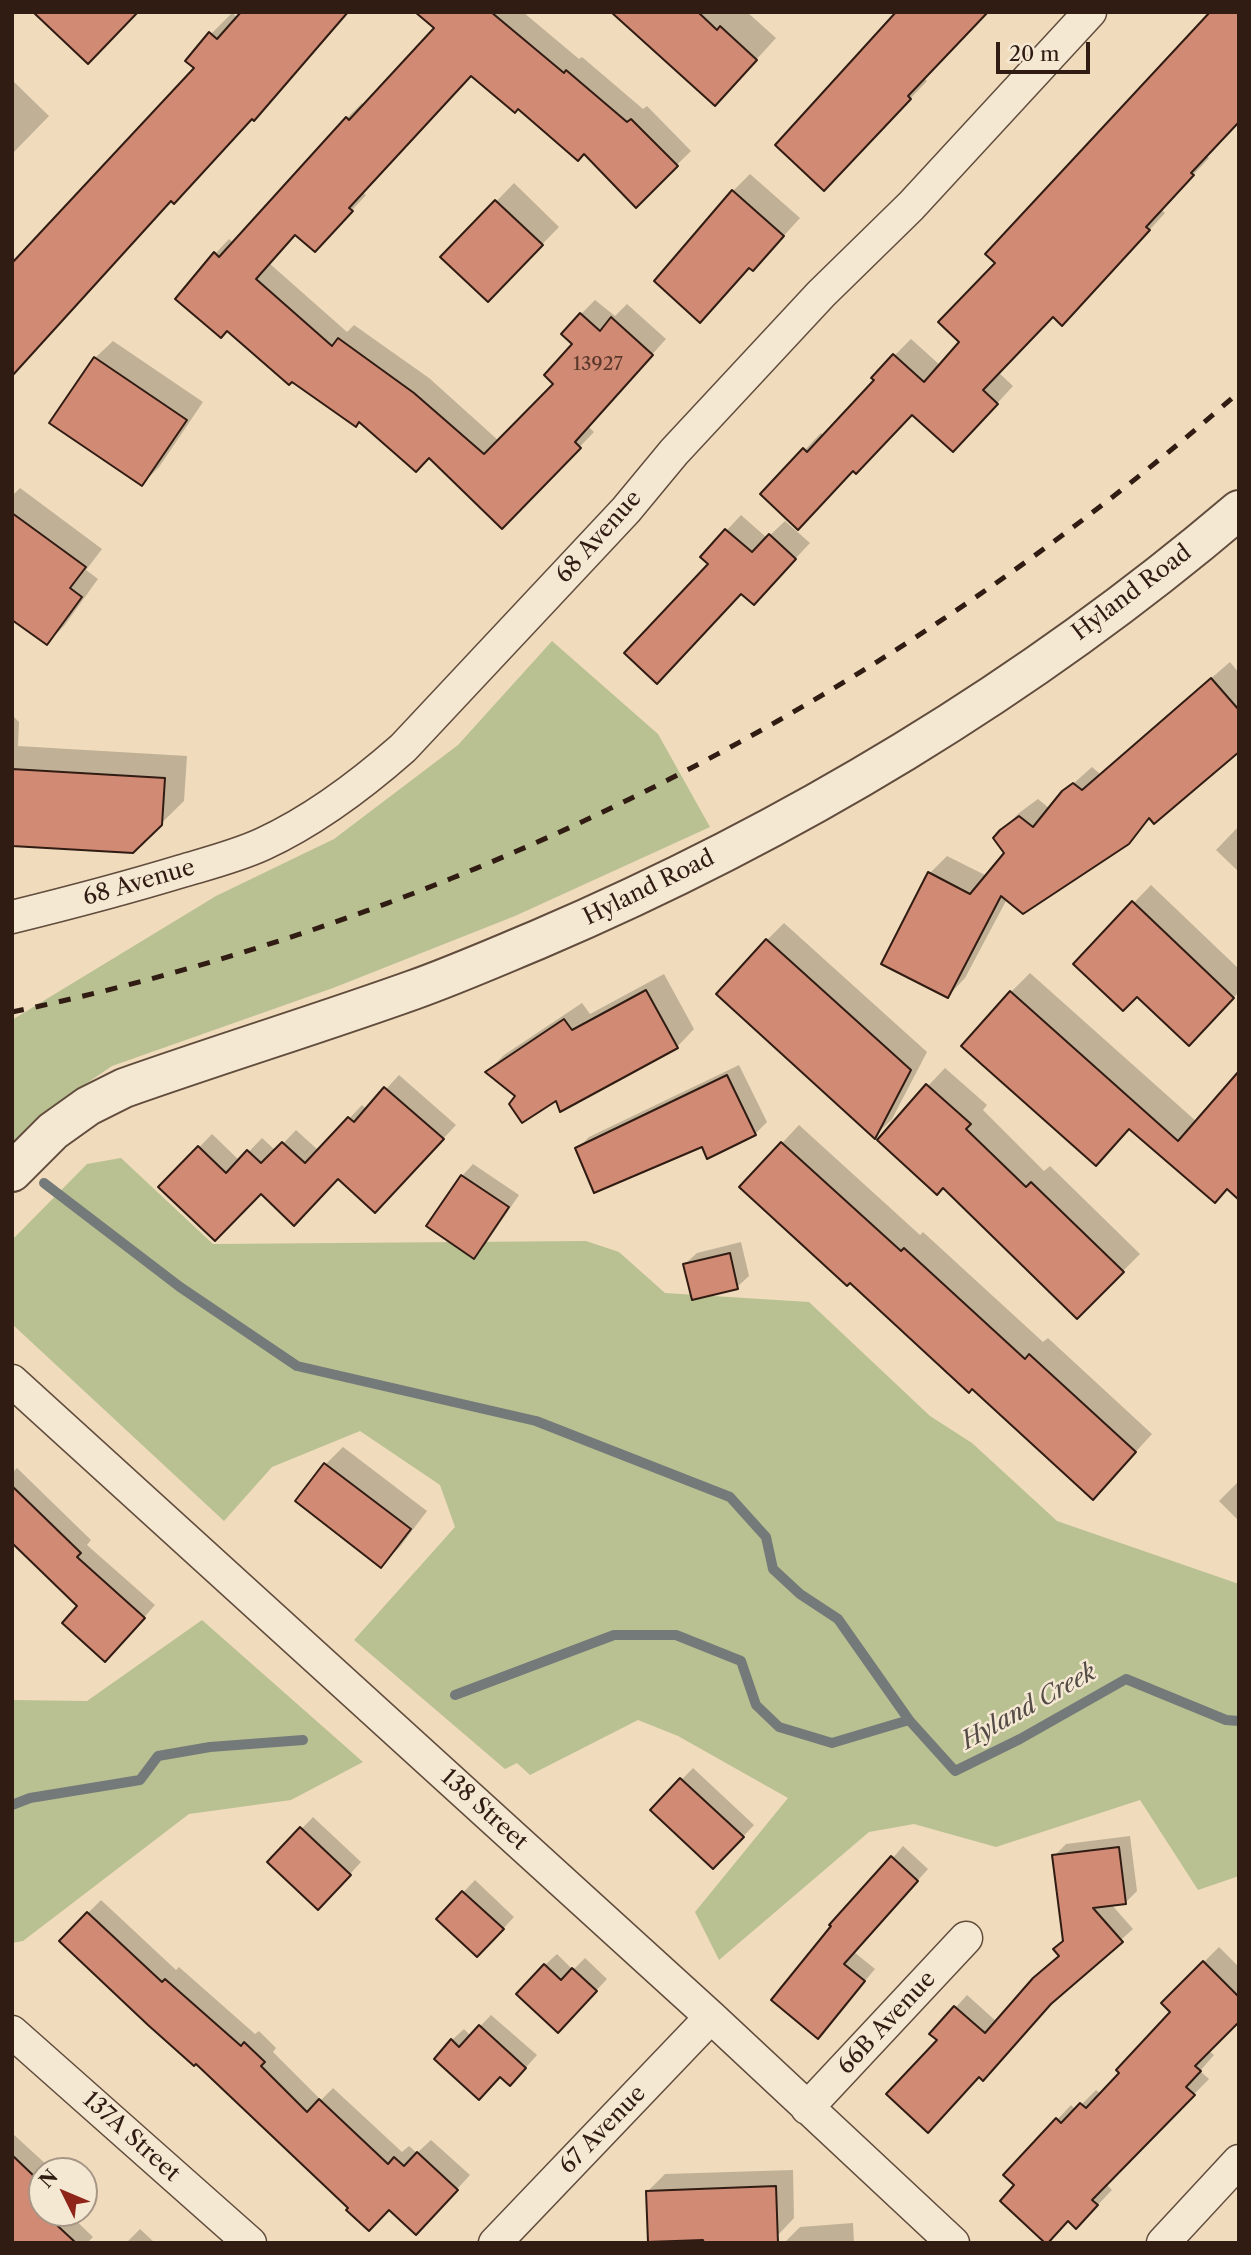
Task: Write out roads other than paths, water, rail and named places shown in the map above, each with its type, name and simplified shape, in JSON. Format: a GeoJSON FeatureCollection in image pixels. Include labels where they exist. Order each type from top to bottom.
{"type":"FeatureCollection","features":[{"type":"Feature","properties":{"kind":"street","name":"68 Avenue"},"geometry":{"type":"LineString","coordinates":[[12,917],[106,894],[262,845],[298,826],[381,768],[403,748],[626,510],[674,452],[821,294],[911,206],[1090,12]]}},
{"type":"Feature","properties":{"kind":"street","name":"Hyland Road"},"geometry":{"type":"LineString","coordinates":[[12,1172],[53,1131],[88,1106],[124,1088],[415,990],[499,956],[660,884],[805,808],[925,738],[1027,671],[1170,566],[1239,509]]}},
{"type":"Feature","properties":{"kind":"street","name":"138 Street"},"geometry":{"type":"LineString","coordinates":[[12,1381],[711,2017],[953,2243]]}},
{"type":"Feature","properties":{"kind":"street","name":"66B Avenue"},"geometry":{"type":"LineString","coordinates":[[807,2108],[966,1938]]}},
{"type":"Feature","properties":{"kind":"street","name":"67 Avenue"},"geometry":{"type":"LineString","coordinates":[[495,2243],[711,2017]]}},
{"type":"Feature","properties":{"kind":"street","name":"137A Street"},"geometry":{"type":"LineString","coordinates":[[12,2032],[250,2243]]}},
{"type":"Feature","properties":{"kind":"street"},"geometry":{"type":"LineString","coordinates":[[1163,2243],[1239,2161]]}},
{"type":"Feature","properties":{"kind":"waterway"},"geometry":{"type":"LineString","coordinates":[[44,1183],[180,1287],[297,1366],[536,1421],[730,1497],[766,1537],[773,1569],[800,1594],[838,1619],[909,1720]]}},
{"type":"Feature","properties":{"kind":"waterway","name":"Hyland Creek"},"geometry":{"type":"LineString","coordinates":[[455,1695],[614,1635],[676,1635],[741,1661],[756,1705],[779,1727],[832,1743],[909,1720],[955,1771],[1020,1739],[1126,1679],[1226,1720],[1239,1721]]}},
{"type":"Feature","properties":{"kind":"waterway","name":"Hyland Creek"},"geometry":{"type":"LineString","coordinates":[[12,1805],[30,1798],[140,1780],[158,1756],[210,1747],[303,1740]]}},
{"type":"Feature","properties":{"kind":"railway"},"geometry":{"type":"LineString","coordinates":[[12,1012],[181,971],[346,918],[508,855],[666,781],[818,698],[965,605],[1105,503],[1239,392]]}}]}
